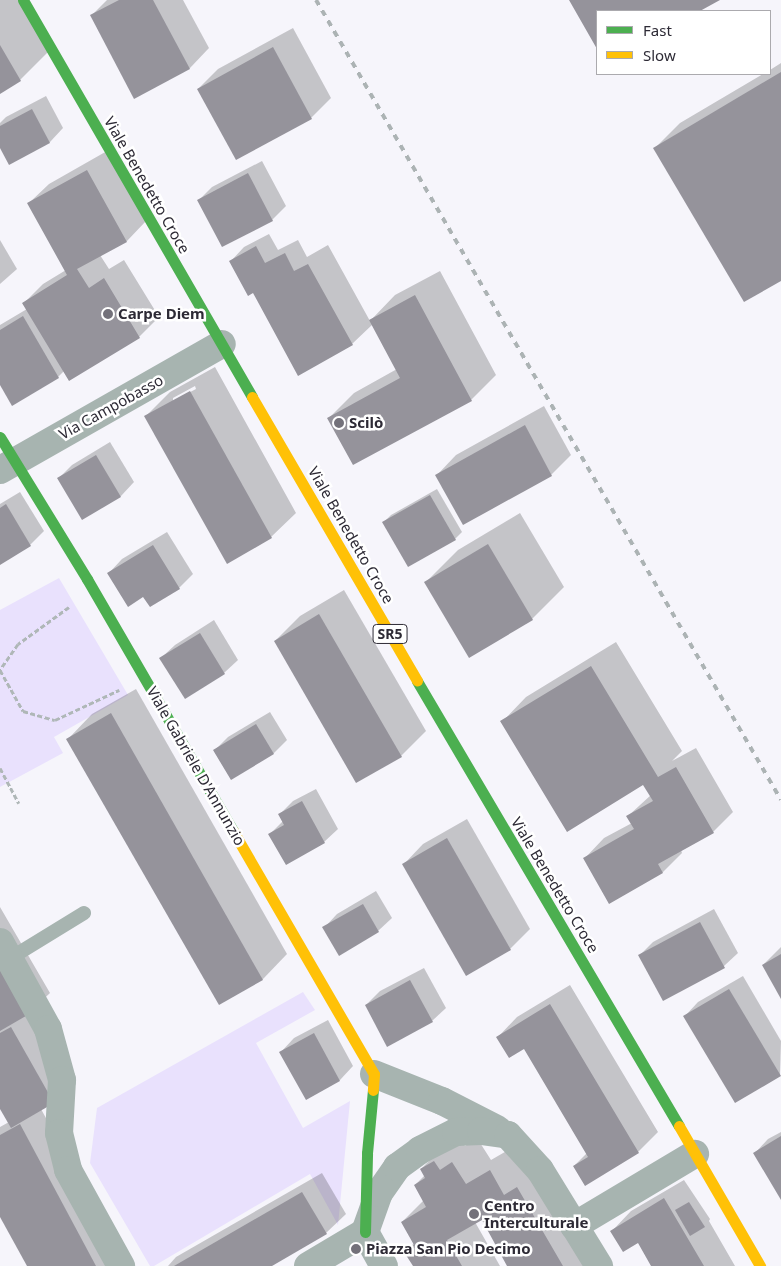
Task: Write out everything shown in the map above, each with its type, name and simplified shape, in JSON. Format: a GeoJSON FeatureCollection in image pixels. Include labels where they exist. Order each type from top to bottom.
{"type":"FeatureCollection","features":[{"type":"Feature","properties":{"kind":"main road","name":"Viale Benedetto Croce"},"geometry":{"type":"LineString","coordinates":[[23,0],[760,1266]]}},
{"type":"Feature","properties":{"kind":"main road","name":"Viale Gabriele D'Annunzio"},"geometry":{"type":"LineString","coordinates":[[0,437],[7,465],[88,580],[374,1074]]}},
{"type":"Feature","properties":{"kind":"main road"},"geometry":{"type":"LineString","coordinates":[[365,1232],[374,1074]]}},
{"type":"Feature","properties":{"kind":"street","name":"Via Campobasso"},"geometry":{"type":"LineString","coordinates":[[7,465],[222,344]]}},
{"type":"Feature","properties":{"kind":"street"},"geometry":{"type":"LineString","coordinates":[[5,950],[48,1029],[62,1080],[59,1133],[68,1170],[121,1266]]}},
{"type":"Feature","properties":{"kind":"street"},"geometry":{"type":"LineString","coordinates":[[374,1074],[442,1101],[508,1135],[540,1170],[599,1266]]}},
{"type":"Feature","properties":{"kind":"street"},"geometry":{"type":"LineString","coordinates":[[308,1266],[365,1232],[379,1193],[397,1168],[420,1150],[456,1132],[481,1131],[508,1135]]}},
{"type":"Feature","properties":{"kind":"street"},"geometry":{"type":"LineString","coordinates":[[574,1226],[695,1154]]}},
{"type":"Feature","properties":{"kind":"street"},"geometry":{"type":"LineString","coordinates":[[365,1232],[384,1266]]}},
{"type":"Feature","properties":{"kind":"lane"},"geometry":{"type":"LineString","coordinates":[[5,950],[84,914]]}},
{"type":"Feature","properties":{"kind":"path"},"geometry":{"type":"LineString","coordinates":[[88,580],[68,609],[18,644],[0,670],[23,711],[55,720],[145,679]]}},
{"type":"Feature","properties":{"kind":"path"},"geometry":{"type":"LineString","coordinates":[[0,768],[19,803]]}},
{"type":"Feature","properties":{"kind":"shaded area"},"geometry":{"type":"Polygon","coordinates":[[[59,578],[128,695],[54,737],[63,753],[0,787],[0,610],[59,578]]]}},
{"type":"Feature","properties":{"kind":"shaded area"},"geometry":{"type":"Polygon","coordinates":[[[303,992],[315,1010],[256,1043],[303,1128],[350,1101],[338,1225],[310,1174],[154,1266],[150,1266],[90,1163],[97,1108],[303,992]]]}},
{"type":"Feature","properties":{"kind":"building"},"geometry":{"type":"Polygon","coordinates":[[[119,0],[153,0],[190,69],[134,99],[90,15],[119,0]]]}},
{"type":"Feature","properties":{"kind":"building"},"geometry":{"type":"Polygon","coordinates":[[[569,0],[720,0],[702,10],[596,10],[596,47],[569,0]]]}},
{"type":"Feature","properties":{"kind":"building"},"geometry":{"type":"Polygon","coordinates":[[[0,45],[21,81],[0,94],[0,45]]]}},
{"type":"Feature","properties":{"kind":"building"},"geometry":{"type":"Polygon","coordinates":[[[273,47],[312,119],[236,160],[197,89],[273,47]]]}},
{"type":"Feature","properties":{"kind":"building"},"geometry":{"type":"Polygon","coordinates":[[[781,72],[781,281],[744,302],[653,148],[781,72]]]}},
{"type":"Feature","properties":{"kind":"building"},"geometry":{"type":"Polygon","coordinates":[[[32,109],[50,143],[9,165],[0,148],[0,126],[32,109]]]}},
{"type":"Feature","properties":{"kind":"building"},"geometry":{"type":"Polygon","coordinates":[[[87,170],[127,242],[77,269],[89,288],[104,278],[140,338],[69,381],[22,303],[67,275],[27,203],[87,170]]]}},
{"type":"Feature","properties":{"kind":"building"},"geometry":{"type":"Polygon","coordinates":[[[248,173],[273,221],[222,247],[197,200],[248,173]]]}},
{"type":"Feature","properties":{"kind":"building"},"geometry":{"type":"Polygon","coordinates":[[[256,246],[265,263],[285,253],[294,271],[308,264],[353,345],[298,376],[253,293],[248,296],[229,261],[256,246]]]}},
{"type":"Feature","properties":{"kind":"building"},"geometry":{"type":"Polygon","coordinates":[[[415,295],[472,401],[353,465],[327,418],[400,378],[369,320],[415,295]]]}},
{"type":"Feature","properties":{"kind":"building"},"geometry":{"type":"Polygon","coordinates":[[[23,316],[59,378],[12,406],[0,385],[0,330],[23,316]]]}},
{"type":"Feature","properties":{"kind":"building"},"geometry":{"type":"Polygon","coordinates":[[[190,391],[272,538],[227,564],[144,416],[190,391]]]}},
{"type":"Feature","properties":{"kind":"building"},"geometry":{"type":"Polygon","coordinates":[[[525,425],[552,476],[463,525],[435,475],[525,425]]]}},
{"type":"Feature","properties":{"kind":"building"},"geometry":{"type":"Polygon","coordinates":[[[96,455],[121,497],[82,520],[57,478],[96,455]]]}},
{"type":"Feature","properties":{"kind":"building"},"geometry":{"type":"Polygon","coordinates":[[[430,495],[456,540],[408,567],[382,522],[430,495]]]}},
{"type":"Feature","properties":{"kind":"building"},"geometry":{"type":"Polygon","coordinates":[[[6,504],[31,546],[0,565],[0,508],[6,504]]]}},
{"type":"Feature","properties":{"kind":"building"},"geometry":{"type":"Polygon","coordinates":[[[488,544],[533,620],[469,658],[424,582],[488,544]]]}},
{"type":"Feature","properties":{"kind":"building"},"geometry":{"type":"Polygon","coordinates":[[[153,545],[180,589],[150,607],[143,597],[128,607],[107,573],[153,545]]]}},
{"type":"Feature","properties":{"kind":"building"},"geometry":{"type":"Polygon","coordinates":[[[319,614],[402,757],[356,783],[274,641],[319,614]]]}},
{"type":"Feature","properties":{"kind":"building"},"geometry":{"type":"Polygon","coordinates":[[[200,633],[225,674],[185,699],[159,658],[200,633]]]}},
{"type":"Feature","properties":{"kind":"building"},"geometry":{"type":"Polygon","coordinates":[[[591,666],[658,777],[676,767],[714,833],[658,864],[663,873],[609,904],[583,858],[634,829],[626,816],[653,801],[643,785],[567,832],[500,721],[591,666]]]}},
{"type":"Feature","properties":{"kind":"building"},"geometry":{"type":"Polygon","coordinates":[[[111,713],[263,980],[219,1005],[66,739],[111,713]]]}},
{"type":"Feature","properties":{"kind":"building"},"geometry":{"type":"Polygon","coordinates":[[[256,724],[274,754],[231,780],[213,750],[256,724]]]}},
{"type":"Feature","properties":{"kind":"building"},"geometry":{"type":"Polygon","coordinates":[[[302,801],[325,843],[286,865],[268,834],[284,825],[278,814],[302,801]]]}},
{"type":"Feature","properties":{"kind":"building"},"geometry":{"type":"Polygon","coordinates":[[[447,838],[511,950],[466,976],[402,864],[447,838]]]}},
{"type":"Feature","properties":{"kind":"building"},"geometry":{"type":"Polygon","coordinates":[[[363,904],[379,932],[339,956],[322,927],[363,904]]]}},
{"type":"Feature","properties":{"kind":"building"},"geometry":{"type":"Polygon","coordinates":[[[700,922],[725,968],[663,1001],[638,955],[700,922]]]}},
{"type":"Feature","properties":{"kind":"building"},"geometry":{"type":"Polygon","coordinates":[[[781,954],[781,999],[762,965],[781,954]]]}},
{"type":"Feature","properties":{"kind":"building"},"geometry":{"type":"Polygon","coordinates":[[[0,960],[31,1013],[0,1031],[0,960]]]}},
{"type":"Feature","properties":{"kind":"building"},"geometry":{"type":"Polygon","coordinates":[[[410,980],[433,1022],[387,1047],[365,1005],[410,980]]]}},
{"type":"Feature","properties":{"kind":"building"},"geometry":{"type":"Polygon","coordinates":[[[729,989],[781,1076],[735,1103],[683,1016],[729,989]]]}},
{"type":"Feature","properties":{"kind":"building"},"geometry":{"type":"Polygon","coordinates":[[[550,1004],[639,1153],[585,1186],[573,1166],[588,1157],[524,1049],[509,1058],[496,1037],[550,1004]]]}},
{"type":"Feature","properties":{"kind":"building"},"geometry":{"type":"Polygon","coordinates":[[[11,1027],[54,1103],[11,1128],[0,1109],[0,1033],[11,1027]]]}},
{"type":"Feature","properties":{"kind":"building"},"geometry":{"type":"Polygon","coordinates":[[[314,1033],[340,1081],[306,1100],[279,1052],[314,1033]]]}},
{"type":"Feature","properties":{"kind":"building"},"geometry":{"type":"Polygon","coordinates":[[[20,1124],[96,1266],[27,1266],[0,1217],[0,1135],[20,1124]]]}},
{"type":"Feature","properties":{"kind":"building"},"geometry":{"type":"Polygon","coordinates":[[[781,1136],[781,1200],[753,1153],[781,1136]]]}},
{"type":"Feature","properties":{"kind":"building","name":"Centro Interculturale"},"geometry":{"type":"Polygon","coordinates":[[[434,1161],[440,1170],[452,1162],[466,1184],[490,1170],[504,1195],[517,1187],[563,1266],[507,1266],[482,1220],[447,1240],[462,1266],[413,1266],[404,1252],[414,1245],[401,1222],[426,1207],[414,1185],[425,1178],[420,1169],[434,1161]]]}},
{"type":"Feature","properties":{"kind":"building"},"geometry":{"type":"Polygon","coordinates":[[[302,1192],[327,1234],[272,1266],[174,1266],[302,1192]]]}},
{"type":"Feature","properties":{"kind":"building"},"geometry":{"type":"Polygon","coordinates":[[[664,1198],[704,1266],[651,1266],[638,1243],[623,1252],[610,1231],[664,1198]]]}},
{"type":"Feature","properties":{"kind":"building"},"geometry":{"type":"Polygon","coordinates":[[[689,1202],[705,1227],[690,1236],[675,1210],[689,1202]]]}},
{"type":"Feature","properties":{"kind":"railway"},"geometry":{"type":"LineString","coordinates":[[316,0],[781,800]]}},
{"type":"Feature","properties":{"kind":"traffic: fast"},"geometry":{"type":"LineString","coordinates":[[23,0],[252,397]]}},
{"type":"Feature","properties":{"kind":"traffic: fast"},"geometry":{"type":"LineString","coordinates":[[0,437],[87,579],[233,831]]}},
{"type":"Feature","properties":{"kind":"traffic: fast"},"geometry":{"type":"LineString","coordinates":[[417,681],[679,1126]]}},
{"type":"Feature","properties":{"kind":"traffic: fast"},"geometry":{"type":"LineString","coordinates":[[365,1232],[367,1153],[373,1090]]}},
{"type":"Feature","properties":{"kind":"traffic: slow"},"geometry":{"type":"LineString","coordinates":[[252,397],[417,681]]}},
{"type":"Feature","properties":{"kind":"traffic: slow"},"geometry":{"type":"LineString","coordinates":[[233,831],[374,1074],[373,1090]]}},
{"type":"Feature","properties":{"kind":"traffic: slow"},"geometry":{"type":"LineString","coordinates":[[679,1126],[760,1266]]}},
{"type":"Feature","properties":{"kind":"place","name":"Carpe Diem"},"geometry":{"type":"Point","coordinates":[108,314]}},
{"type":"Feature","properties":{"kind":"place","name":"Scilò"},"geometry":{"type":"Point","coordinates":[339,423]}},
{"type":"Feature","properties":{"kind":"place","name":"Centro Interculturale"},"geometry":{"type":"Point","coordinates":[474,1214]}},
{"type":"Feature","properties":{"kind":"place","name":"Piazza San Pio Decimo"},"geometry":{"type":"Point","coordinates":[356,1249]}}]}
